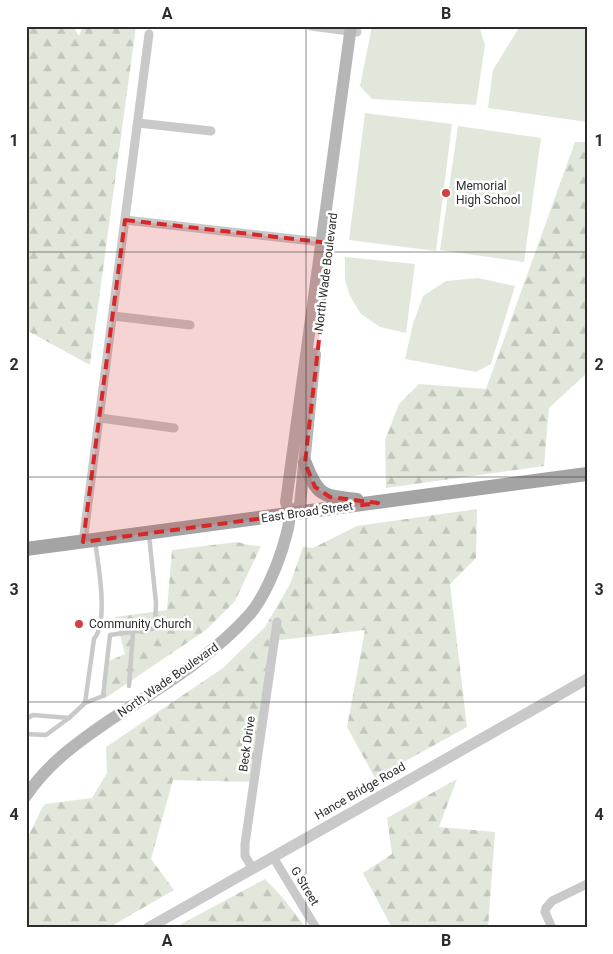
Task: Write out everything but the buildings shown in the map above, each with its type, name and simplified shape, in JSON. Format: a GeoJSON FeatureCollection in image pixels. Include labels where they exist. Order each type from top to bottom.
{"type":"FeatureCollection","features":[{"type":"Feature","properties":{"kind":"main road","name":"North Wade Boulevard"},"geometry":{"type":"LineString","coordinates":[[291,515],[286,502],[326,243],[354,29]]}},
{"type":"Feature","properties":{"kind":"main road","name":"North Wade Boulevard"},"geometry":{"type":"LineString","coordinates":[[26,796],[46,770],[71,747],[211,652],[251,613],[272,576],[278,563],[291,515],[300,505],[326,243]]}},
{"type":"Feature","properties":{"kind":"main road"},"geometry":{"type":"LineString","coordinates":[[305,463],[315,487],[322,493],[340,498],[378,503]]}},
{"type":"Feature","properties":{"kind":"main road","name":"East Broad Street"},"geometry":{"type":"LineString","coordinates":[[26,550],[587,474]]}},
{"type":"Feature","properties":{"kind":"street"},"geometry":{"type":"LineString","coordinates":[[311,26],[354,29]]}},
{"type":"Feature","properties":{"kind":"street"},"geometry":{"type":"LineString","coordinates":[[89,541],[100,418],[112,316],[149,34]]}},
{"type":"Feature","properties":{"kind":"street"},"geometry":{"type":"LineString","coordinates":[[138,123],[211,131]]}},
{"type":"Feature","properties":{"kind":"street"},"geometry":{"type":"LineString","coordinates":[[125,220],[326,243]]}},
{"type":"Feature","properties":{"kind":"street"},"geometry":{"type":"LineString","coordinates":[[112,316],[190,325]]}},
{"type":"Feature","properties":{"kind":"street"},"geometry":{"type":"LineString","coordinates":[[100,418],[174,428]]}},
{"type":"Feature","properties":{"kind":"street","name":"Beck Drive"},"geometry":{"type":"LineString","coordinates":[[253,869],[245,856],[245,844],[277,622]]}},
{"type":"Feature","properties":{"kind":"street","name":"Hance Bridge Road"},"geometry":{"type":"LineString","coordinates":[[148,928],[587,679]]}},
{"type":"Feature","properties":{"kind":"street","name":"G Street"},"geometry":{"type":"LineString","coordinates":[[273,857],[316,928]]}},
{"type":"Feature","properties":{"kind":"street"},"geometry":{"type":"LineString","coordinates":[[552,928],[546,915],[546,908],[549,904],[587,884]]}},
{"type":"Feature","properties":{"kind":"lane"},"geometry":{"type":"LineString","coordinates":[[99,633],[110,635],[152,629],[155,626],[156,603],[149,534]]}},
{"type":"Feature","properties":{"kind":"lane"},"geometry":{"type":"LineString","coordinates":[[85,702],[94,639],[99,633],[102,605],[89,541]]}},
{"type":"Feature","properties":{"kind":"lane"},"geometry":{"type":"LineString","coordinates":[[129,686],[133,632]]}},
{"type":"Feature","properties":{"kind":"lane"},"geometry":{"type":"LineString","coordinates":[[26,734],[46,734],[69,718],[85,702],[103,696],[110,635]]}},
{"type":"Feature","properties":{"kind":"lane"},"geometry":{"type":"LineString","coordinates":[[26,719],[33,715],[69,718]]}},
{"type":"Feature","properties":{"kind":"highlighted area"},"geometry":{"type":"Polygon","coordinates":[[[125,220],[330,243],[305,463],[315,487],[330,497],[378,503],[83,542],[125,220]]]}},
{"type":"Feature","properties":{"kind":"green space"},"geometry":{"type":"Polygon","coordinates":[[[26,26],[73,26],[79,36],[83,26],[136,26],[90,365],[26,330],[26,26]]]}},
{"type":"Feature","properties":{"kind":"green space"},"geometry":{"type":"Polygon","coordinates":[[[372,26],[479,26],[485,45],[476,105],[372,99],[360,86],[372,26]]]}},
{"type":"Feature","properties":{"kind":"green space"},"geometry":{"type":"Polygon","coordinates":[[[520,26],[587,26],[587,122],[488,108],[493,70],[520,26]]]}},
{"type":"Feature","properties":{"kind":"green space"},"geometry":{"type":"Polygon","coordinates":[[[365,113],[452,124],[436,251],[349,240],[365,113]]]}},
{"type":"Feature","properties":{"kind":"green space"},"geometry":{"type":"Polygon","coordinates":[[[458,126],[541,138],[524,262],[440,250],[458,126]]]}},
{"type":"Feature","properties":{"kind":"green space"},"geometry":{"type":"Polygon","coordinates":[[[575,142],[587,142],[587,373],[549,408],[544,466],[386,488],[385,440],[399,404],[419,384],[486,389],[575,142]]]}},
{"type":"Feature","properties":{"kind":"green space"},"geometry":{"type":"Polygon","coordinates":[[[345,257],[415,264],[406,333],[380,327],[361,314],[350,296],[345,280],[345,257]]]}},
{"type":"Feature","properties":{"kind":"green space"},"geometry":{"type":"Polygon","coordinates":[[[478,278],[515,286],[491,364],[476,372],[405,359],[413,324],[423,296],[446,281],[478,278]]]}},
{"type":"Feature","properties":{"kind":"green space"},"geometry":{"type":"Polygon","coordinates":[[[477,509],[476,558],[450,584],[467,727],[375,778],[347,727],[365,630],[273,641],[255,782],[173,780],[151,859],[174,890],[108,928],[26,928],[26,841],[42,808],[45,804],[92,798],[107,773],[106,747],[223,668],[265,627],[290,584],[303,547],[313,548],[357,526],[477,509]]]}},
{"type":"Feature","properties":{"kind":"green space"},"geometry":{"type":"Polygon","coordinates":[[[237,542],[261,546],[235,601],[206,630],[104,699],[109,661],[125,654],[115,617],[167,610],[172,550],[237,542]]]}},
{"type":"Feature","properties":{"kind":"green space"},"geometry":{"type":"Polygon","coordinates":[[[457,779],[439,827],[495,832],[488,928],[392,928],[363,873],[392,854],[387,818],[457,779]]]}},
{"type":"Feature","properties":{"kind":"green space"},"geometry":{"type":"Polygon","coordinates":[[[265,879],[283,898],[306,928],[174,928],[265,879]]]}},
{"type":"Feature","properties":{"kind":"place","name":"Memorial High School"},"geometry":{"type":"Point","coordinates":[446,193]}},
{"type":"Feature","properties":{"kind":"place","name":"Community Church"},"geometry":{"type":"Point","coordinates":[79,624]}}]}
